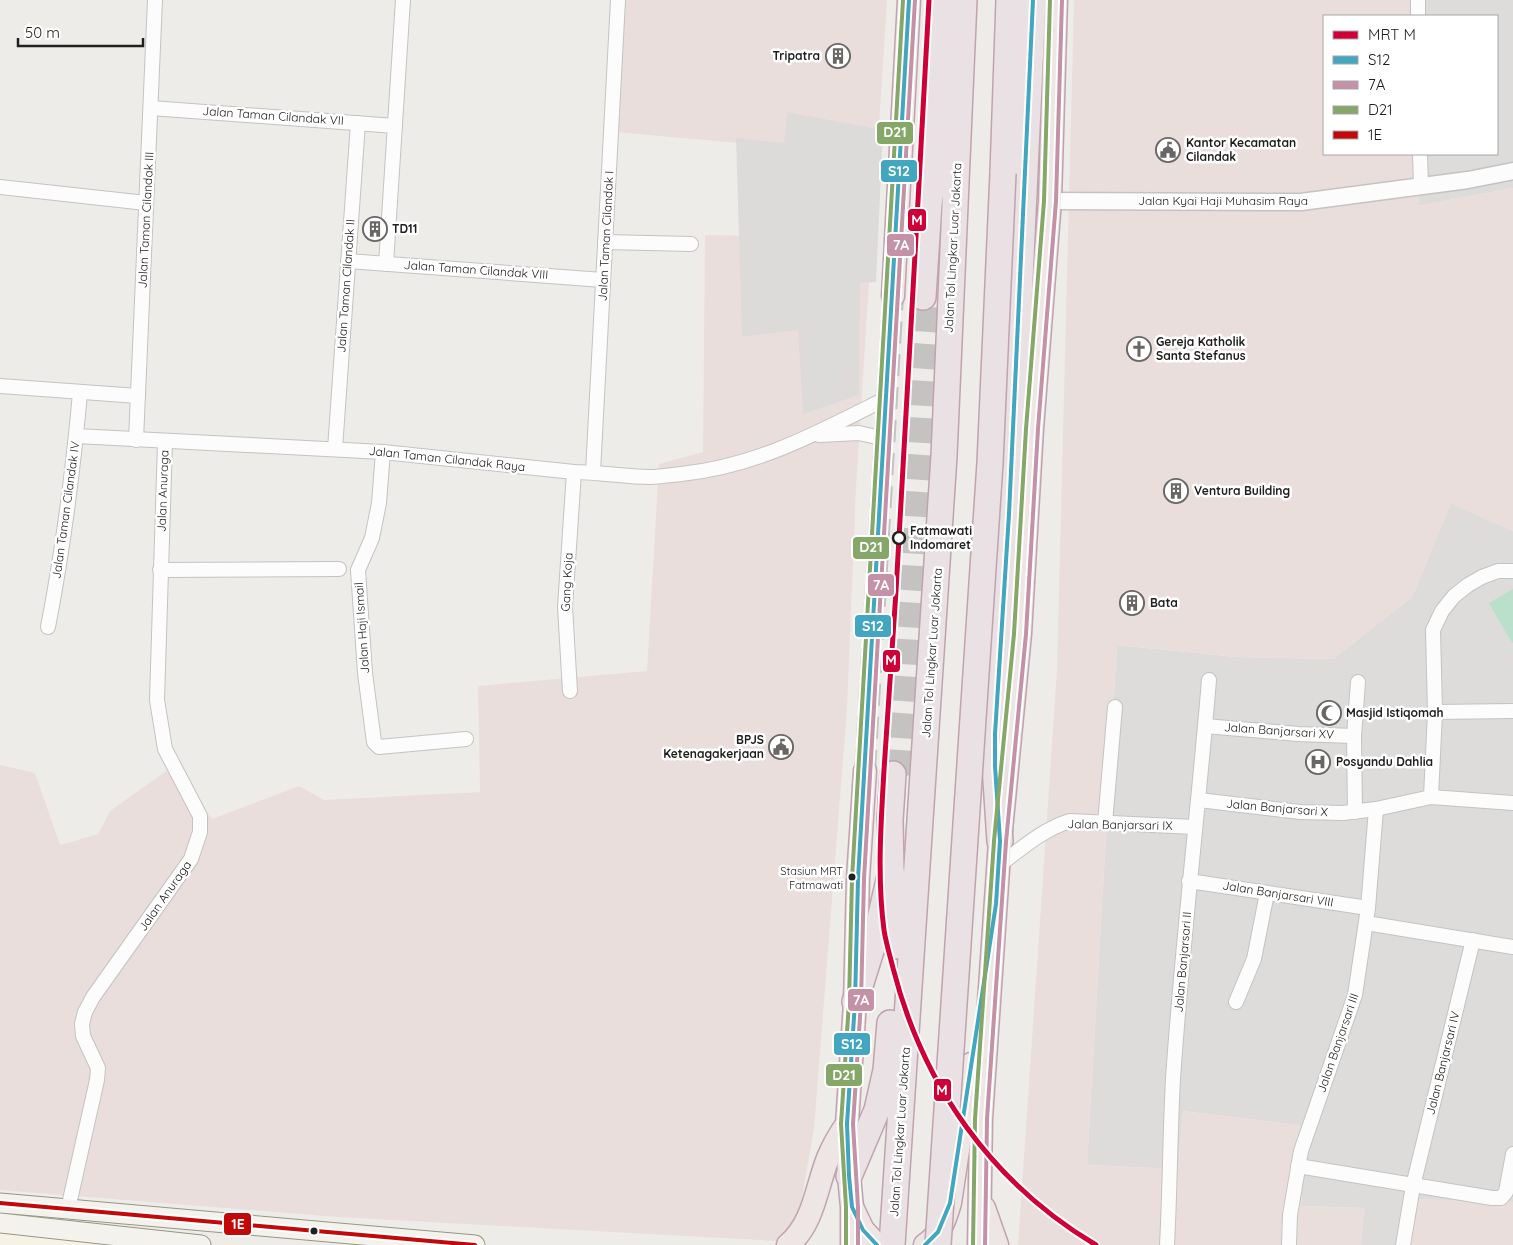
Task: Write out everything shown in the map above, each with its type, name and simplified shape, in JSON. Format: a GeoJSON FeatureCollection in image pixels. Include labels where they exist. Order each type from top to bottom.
{"type":"FeatureCollection","features":[{"type":"Feature","properties":{"kind":"highway"},"geometry":{"type":"LineString","coordinates":[[893,296],[909,0]]}},
{"type":"Feature","properties":{"kind":"highway"},"geometry":{"type":"LineString","coordinates":[[926,298],[935,202],[932,186],[943,0]]}},
{"type":"Feature","properties":{"kind":"highway","name":"Jalan Tol Lingkar Luar Jakarta"},"geometry":{"type":"LineString","coordinates":[[892,1245],[944,456],[964,0]]}},
{"type":"Feature","properties":{"kind":"highway"},"geometry":{"type":"LineString","coordinates":[[938,1245],[990,463],[1009,0]]}},
{"type":"Feature","properties":{"kind":"highway"},"geometry":{"type":"LineString","coordinates":[[1000,841],[995,734],[1009,514],[1033,0]]}},
{"type":"Feature","properties":{"kind":"highway"},"geometry":{"type":"LineString","coordinates":[[979,1245],[981,1119],[998,866],[1020,634],[1026,523],[1050,201],[1056,0]]}},
{"type":"Feature","properties":{"kind":"highway"},"geometry":{"type":"LineString","coordinates":[[852,1245],[852,1206],[847,1124],[855,1002],[858,878],[865,771]]}},
{"type":"Feature","properties":{"kind":"highway"},"geometry":{"type":"LineString","coordinates":[[855,1002],[878,928],[891,871],[896,774]]}},
{"type":"Feature","properties":{"kind":"highway"},"geometry":{"type":"LineString","coordinates":[[849,1176],[877,1110],[886,1070],[897,919],[896,890],[891,871]]}},
{"type":"Feature","properties":{"kind":"highway"},"geometry":{"type":"LineString","coordinates":[[925,1245],[938,1233],[950,1203],[996,904]]}},
{"type":"Feature","properties":{"kind":"highway"},"geometry":{"type":"LineString","coordinates":[[788,1245],[798,1237],[810,1215],[828,1159],[839,1134],[847,1124]]}},
{"type":"Feature","properties":{"kind":"highway"},"geometry":{"type":"LineString","coordinates":[[980,1180],[985,1214],[997,1245]]}},
{"type":"Feature","properties":{"kind":"highway"},"geometry":{"type":"LineString","coordinates":[[852,1206],[860,1226],[877,1245]]}},
{"type":"Feature","properties":{"kind":"main road"},"geometry":{"type":"LineString","coordinates":[[0,1203],[68,1209],[289,1237],[475,1245]]}},
{"type":"Feature","properties":{"kind":"main road"},"geometry":{"type":"LineString","coordinates":[[0,1224],[201,1245]]}},
{"type":"Feature","properties":{"kind":"street","name":"Jalan Taman Cilandak III"},"geometry":{"type":"LineString","coordinates":[[136,440],[155,0]]}},
{"type":"Feature","properties":{"kind":"street"},"geometry":{"type":"LineString","coordinates":[[386,264],[403,0]]}},
{"type":"Feature","properties":{"kind":"street","name":"Jalan Taman Cilandak I"},"geometry":{"type":"LineString","coordinates":[[593,472],[618,0]]}},
{"type":"Feature","properties":{"kind":"street"},"geometry":{"type":"LineString","coordinates":[[1418,0],[1418,15]]}},
{"type":"Feature","properties":{"kind":"street","name":"Jalan Taman Cilandak VII"},"geometry":{"type":"LineString","coordinates":[[150,108],[395,126]]}},
{"type":"Feature","properties":{"kind":"street","name":"Jalan Taman Cilandak II"},"geometry":{"type":"LineString","coordinates":[[334,449],[358,122]]}},
{"type":"Feature","properties":{"kind":"street"},"geometry":{"type":"LineString","coordinates":[[1420,155],[1421,186]]}},
{"type":"Feature","properties":{"kind":"street","name":"Jalan Kyai Haji Muhasim Raya"},"geometry":{"type":"LineString","coordinates":[[1050,201],[1301,202],[1468,180],[1513,171]]}},
{"type":"Feature","properties":{"kind":"street"},"geometry":{"type":"LineString","coordinates":[[0,187],[146,203]]}},
{"type":"Feature","properties":{"kind":"street"},"geometry":{"type":"LineString","coordinates":[[605,242],[691,244]]}},
{"type":"Feature","properties":{"kind":"street","name":"Jalan Taman Cilandak VIII"},"geometry":{"type":"LineString","coordinates":[[348,261],[603,280]]}},
{"type":"Feature","properties":{"kind":"street"},"geometry":{"type":"LineString","coordinates":[[0,386],[138,396]]}},
{"type":"Feature","properties":{"kind":"street","name":"Jalan Taman Cilandak IV"},"geometry":{"type":"LineString","coordinates":[[48,627],[60,562],[80,392]]}},
{"type":"Feature","properties":{"kind":"street","name":"Jalan Taman Cilandak Raya"},"geometry":{"type":"LineString","coordinates":[[76,436],[383,452],[574,472],[651,477],[704,472],[769,454],[812,436],[887,398]]}},
{"type":"Feature","properties":{"kind":"street","name":"Jalan Taman Cilandak Raya"},"geometry":{"type":"LineString","coordinates":[[812,436],[859,433],[885,439]]}},
{"type":"Feature","properties":{"kind":"street","name":"Jalan Anuraga"},"geometry":{"type":"LineString","coordinates":[[68,1209],[97,1080],[98,1068],[83,1036],[82,1024],[85,1012],[94,996],[191,859],[200,832],[200,816],[165,749],[157,700],[165,442]]}},
{"type":"Feature","properties":{"kind":"street","name":"Jalan Haji Ismail"},"geometry":{"type":"LineString","coordinates":[[383,452],[379,503],[372,538],[358,570],[365,672],[374,742],[377,746],[466,739]]}},
{"type":"Feature","properties":{"kind":"street","name":"Gang Koja"},"geometry":{"type":"LineString","coordinates":[[570,691],[565,607],[574,472]]}},
{"type":"Feature","properties":{"kind":"street"},"geometry":{"type":"LineString","coordinates":[[160,570],[339,569]]}},
{"type":"Feature","properties":{"kind":"street"},"geometry":{"type":"LineString","coordinates":[[1431,797],[1435,712],[1433,630],[1442,611],[1454,596],[1468,585],[1498,571],[1513,571]]}},
{"type":"Feature","properties":{"kind":"street","name":"Jalan Banjarsari II"},"geometry":{"type":"LineString","coordinates":[[1168,1245],[1173,1080],[1189,881],[1196,827],[1209,680]]}},
{"type":"Feature","properties":{"kind":"street"},"geometry":{"type":"LineString","coordinates":[[1355,812],[1354,736],[1358,682]]}},
{"type":"Feature","properties":{"kind":"street"},"geometry":{"type":"LineString","coordinates":[[1105,823],[1115,707]]}},
{"type":"Feature","properties":{"kind":"street"},"geometry":{"type":"LineString","coordinates":[[1435,712],[1513,711]]}},
{"type":"Feature","properties":{"kind":"street","name":"Jalan Banjarsari XV"},"geometry":{"type":"LineString","coordinates":[[1205,726],[1298,734],[1354,736]]}},
{"type":"Feature","properties":{"kind":"street","name":"Jalan Banjarsari X"},"geometry":{"type":"LineString","coordinates":[[1198,800],[1300,812],[1355,812],[1431,797],[1513,803]]}},
{"type":"Feature","properties":{"kind":"street","name":"Jalan Banjarsari III"},"geometry":{"type":"LineString","coordinates":[[1289,1245],[1290,1215],[1301,1151],[1355,995],[1368,908],[1376,809]]}},
{"type":"Feature","properties":{"kind":"street","name":"Jalan Banjarsari IX"},"geometry":{"type":"LineString","coordinates":[[998,866],[1034,839],[1058,825],[1070,821],[1196,827]]}},
{"type":"Feature","properties":{"kind":"street","name":"Jalan Banjarsari VIII"},"geometry":{"type":"LineString","coordinates":[[1189,881],[1368,908]]}},
{"type":"Feature","properties":{"kind":"street"},"geometry":{"type":"LineString","coordinates":[[1236,1002],[1254,959],[1267,893]]}},
{"type":"Feature","properties":{"kind":"street"},"geometry":{"type":"LineString","coordinates":[[1366,923],[1513,947]]}},
{"type":"Feature","properties":{"kind":"street","name":"Jalan Banjarsari IV"},"geometry":{"type":"LineString","coordinates":[[1402,1245],[1413,1186],[1474,940]]}},
{"type":"Feature","properties":{"kind":"street"},"geometry":{"type":"LineString","coordinates":[[1298,1166],[1413,1186],[1501,1198],[1506,1192],[1513,1154]]}},
{"type":"Feature","properties":{"kind":"shaded area"},"geometry":{"type":"Polygon","coordinates":[[[624,0],[887,0],[856,488],[847,709],[814,1129],[794,1242],[338,1217],[0,1190],[0,765],[35,773],[60,845],[98,834],[110,811],[172,767],[212,819],[299,786],[324,800],[480,792],[478,686],[647,671],[659,464],[703,452],[705,235],[753,236],[749,144],[615,132],[624,0]]]}},
{"type":"Feature","properties":{"kind":"shaded area"},"geometry":{"type":"Polygon","coordinates":[[[1074,0],[1416,0],[1416,15],[1323,15],[1323,155],[1418,155],[1419,206],[1513,188],[1513,531],[1451,503],[1412,597],[1333,659],[1237,657],[1117,645],[1087,1165],[1178,1169],[1183,1111],[1307,1126],[1301,1206],[1364,1208],[1361,1245],[1018,1245],[1057,670],[1074,0]]]}},
{"type":"Feature","properties":{"kind":"shaded area"},"geometry":{"type":"Polygon","coordinates":[[[1416,0],[1513,0],[1513,188],[1418,206],[1418,155],[1498,155],[1498,15],[1416,15],[1416,0]]]}},
{"type":"Feature","properties":{"kind":"shaded area"},"geometry":{"type":"Polygon","coordinates":[[[787,112],[883,130],[876,282],[860,283],[859,395],[803,414],[798,330],[742,337],[736,138],[784,143],[787,112]]]}},
{"type":"Feature","properties":{"kind":"shaded area"},"geometry":{"type":"Polygon","coordinates":[[[1451,503],[1513,531],[1513,1202],[1412,1199],[1408,1245],[1361,1245],[1364,1208],[1301,1206],[1307,1126],[1183,1111],[1178,1169],[1087,1165],[1117,645],[1237,657],[1333,659],[1412,597],[1451,503]]]}},
{"type":"Feature","properties":{"kind":"shaded area"},"geometry":{"type":"Polygon","coordinates":[[[1412,1199],[1513,1202],[1513,1245],[1408,1245],[1412,1199]]]}},
{"type":"Feature","properties":{"kind":"shaded area"},"geometry":{"type":"Polygon","coordinates":[[[0,1231],[118,1245],[0,1245],[0,1231]]]}},
{"type":"Feature","properties":{"kind":"green space"},"geometry":{"type":"Polygon","coordinates":[[[1513,589],[1513,642],[1512,643],[1489,603],[1513,589]]]}},
{"type":"Feature","properties":{"kind":"tunnel"},"geometry":{"type":"LineString","coordinates":[[865,771],[893,296]]}},
{"type":"Feature","properties":{"kind":"tunnel"},"geometry":{"type":"LineString","coordinates":[[898,775],[929,298]]}},
{"type":"Feature","properties":{"kind":"metro line","name":"M"},"geometry":{"type":"LineString","coordinates":[[929,0],[880,850],[884,930],[906,1011],[923,1052],[943,1091],[967,1128],[994,1161],[1025,1192],[1059,1220],[1096,1245]]}},
{"type":"Feature","properties":{"kind":"transit line","name":"D21"},"geometry":{"type":"LineString","coordinates":[[846,1245],[846,1207],[841,1124],[849,1002],[852,879],[903,0]]}},
{"type":"Feature","properties":{"kind":"transit line","name":"S12"},"geometry":{"type":"LineString","coordinates":[[877,1245],[863,1230],[852,1207],[847,1124],[855,1002],[858,879],[909,0]]}},
{"type":"Feature","properties":{"kind":"transit line","name":"7A"},"geometry":{"type":"LineString","coordinates":[[858,1245],[858,1207],[853,1124],[861,1002],[864,879],[915,0]]}},
{"type":"Feature","properties":{"kind":"transit line","name":"S12"},"geometry":{"type":"LineString","coordinates":[[925,1245],[938,1232],[950,1203],[996,904],[1000,841],[995,734],[1009,514],[1033,0]]}},
{"type":"Feature","properties":{"kind":"transit line","name":"D21"},"geometry":{"type":"LineString","coordinates":[[973,1245],[975,1119],[994,841],[1014,634],[1026,429],[1044,201],[1050,0]]}},
{"type":"Feature","properties":{"kind":"transit line","name":"7A"},"geometry":{"type":"LineString","coordinates":[[985,1245],[987,1119],[1006,842],[1026,634],[1038,429],[1056,201],[1062,0]]}},
{"type":"Feature","properties":{"kind":"transit line","name":"1E"},"geometry":{"type":"LineString","coordinates":[[0,1203],[475,1245]]}},
{"type":"Feature","properties":{"kind":"place","name":"Tripatra"},"geometry":{"type":"Point","coordinates":[838,56]}},
{"type":"Feature","properties":{"kind":"place","name":"Kantor Kecamatan Cilandak"},"geometry":{"type":"Point","coordinates":[1168,150]}},
{"type":"Feature","properties":{"kind":"place","name":"TD11"},"geometry":{"type":"Point","coordinates":[375,229]}},
{"type":"Feature","properties":{"kind":"place","name":"Gereja Katholik Santa Stefanus"},"geometry":{"type":"Point","coordinates":[1139,349]}},
{"type":"Feature","properties":{"kind":"place","name":"Ventura Building"},"geometry":{"type":"Point","coordinates":[1176,491]}},
{"type":"Feature","properties":{"kind":"place","name":"Fatmawati Indomaret"},"geometry":{"type":"Point","coordinates":[899,538]}},
{"type":"Feature","properties":{"kind":"place","name":"Bata"},"geometry":{"type":"Point","coordinates":[1132,603]}},
{"type":"Feature","properties":{"kind":"place","name":"Masjid Istiqomah"},"geometry":{"type":"Point","coordinates":[1329,713]}},
{"type":"Feature","properties":{"kind":"place","name":"BPJS Ketenagakerjaan"},"geometry":{"type":"Point","coordinates":[781,747]}},
{"type":"Feature","properties":{"kind":"place","name":"Posyandu Dahlia"},"geometry":{"type":"Point","coordinates":[1318,762]}},
{"type":"Feature","properties":{"kind":"place","name":"Stasiun MRT Fatmawati"},"geometry":{"type":"Point","coordinates":[852,877]}}]}
